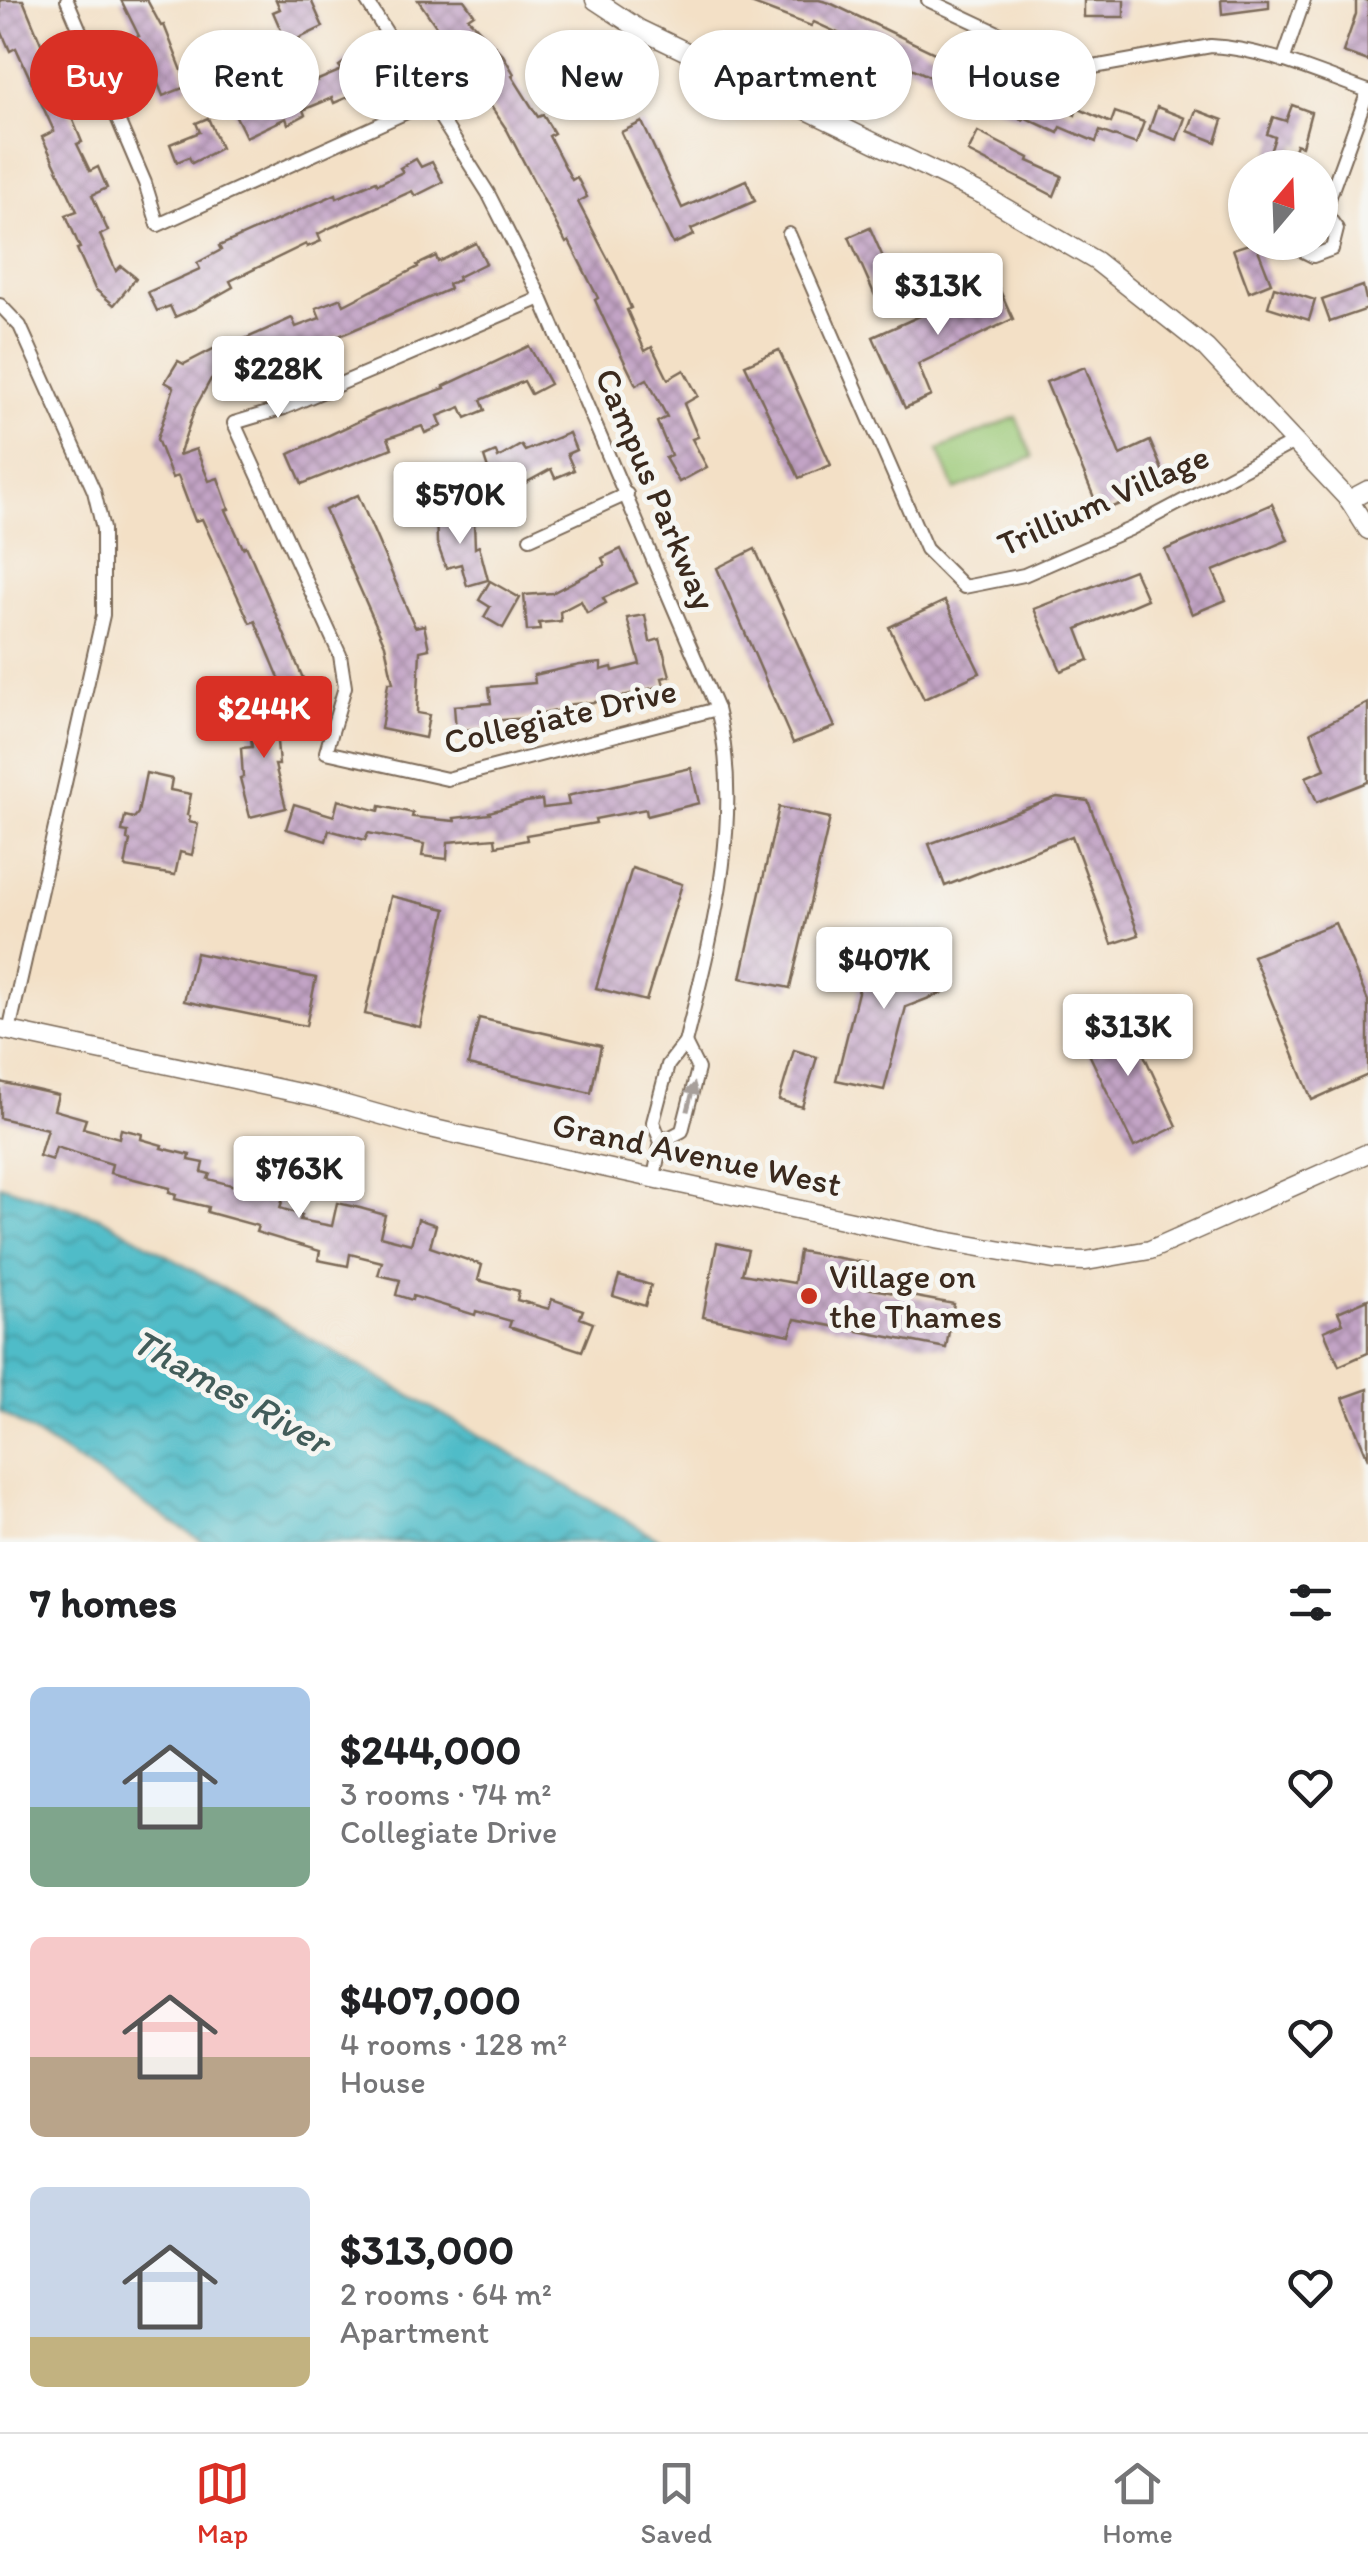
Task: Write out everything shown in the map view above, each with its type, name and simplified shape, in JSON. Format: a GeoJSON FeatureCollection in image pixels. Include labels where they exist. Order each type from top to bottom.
{"type":"FeatureCollection","features":[{"type":"Feature","properties":{"kind":"main road"},"geometry":{"type":"LineString","coordinates":[[595,0],[639,30],[983,195],[1096,261],[1206,348],[1349,500],[1368,530]]}},
{"type":"Feature","properties":{"kind":"main road"},"geometry":{"type":"LineString","coordinates":[[1349,500],[1368,490]]}},
{"type":"Feature","properties":{"kind":"main road","name":"Grand Avenue West"},"geometry":{"type":"LineString","coordinates":[[5,1030],[1022,1257],[1086,1260],[1150,1250],[1368,1154]]}},
{"type":"Feature","properties":{"kind":"street"},"geometry":{"type":"LineString","coordinates":[[67,0],[145,182],[158,225],[390,120]]}},
{"type":"Feature","properties":{"kind":"street","name":"Campus Parkway"},"geometry":{"type":"LineString","coordinates":[[366,0],[386,30]]}},
{"type":"Feature","properties":{"kind":"street"},"geometry":{"type":"LineString","coordinates":[[928,0],[1015,41],[1088,68],[1211,46],[1283,61],[1368,91],[1338,172]]}},
{"type":"Feature","properties":{"kind":"street"},"geometry":{"type":"LineString","coordinates":[[1283,61],[1304,0]]}},
{"type":"Feature","properties":{"kind":"street","name":"Campus Parkway"},"geometry":{"type":"LineString","coordinates":[[444,120],[488,192],[541,298],[717,710],[727,748],[727,834],[685,1043],[668,1066],[653,1122],[661,1142],[654,1177]]}},
{"type":"Feature","properties":{"kind":"street","name":"Trillium Village"},"geometry":{"type":"LineString","coordinates":[[789,234],[926,549],[964,586],[1024,575],[1191,498],[1296,441]]}},
{"type":"Feature","properties":{"kind":"street","name":"Collegiate Drive"},"geometry":{"type":"LineString","coordinates":[[541,298],[284,408],[234,423],[254,460],[344,670],[345,686],[326,752],[447,779],[717,710]]}},
{"type":"Feature","properties":{"kind":"street"},"geometry":{"type":"LineString","coordinates":[[0,305],[20,326],[94,491],[103,540],[102,620],[5,1030]]}},
{"type":"Feature","properties":{"kind":"street"},"geometry":{"type":"LineString","coordinates":[[530,538],[627,494]]}},
{"type":"Feature","properties":{"kind":"street","name":"Campus Parkway"},"geometry":{"type":"LineString","coordinates":[[661,1142],[682,1131],[698,1069],[685,1043]]}},
{"type":"Feature","properties":{"kind":"green space"},"geometry":{"type":"Polygon","coordinates":[[[1016,417],[1033,457],[955,490],[938,450],[1016,417]]]}},
{"type":"Feature","properties":{"kind":"water","name":"Thames River"},"geometry":{"type":"Polygon","coordinates":[[[0,1185],[102,1218],[664,1542],[203,1542],[0,1411],[0,1185]]]}},
{"type":"Feature","properties":{"kind":"building"},"geometry":{"type":"Polygon","coordinates":[[[0,0],[23,0],[35,30],[30,30],[30,79],[16,48],[10,51],[0,28],[0,0]]]}},
{"type":"Feature","properties":{"kind":"building"},"geometry":{"type":"Polygon","coordinates":[[[121,0],[147,0],[161,26],[164,25],[178,61],[178,90],[163,96],[158,84],[158,30],[136,30],[121,0]]]}},
{"type":"Feature","properties":{"kind":"building"},"geometry":{"type":"Polygon","coordinates":[[[276,0],[311,0],[323,27],[281,30],[273,12],[280,9],[276,0]]]}},
{"type":"Feature","properties":{"kind":"building"},"geometry":{"type":"Polygon","coordinates":[[[418,0],[464,0],[474,14],[468,18],[479,30],[439,30],[418,0]]]}},
{"type":"Feature","properties":{"kind":"building"},"geometry":{"type":"Polygon","coordinates":[[[743,0],[819,0],[886,30],[832,30],[814,22],[811,26],[743,0]]]}},
{"type":"Feature","properties":{"kind":"building"},"geometry":{"type":"Polygon","coordinates":[[[1084,0],[1124,0],[1124,17],[1084,17],[1084,0]]]}},
{"type":"Feature","properties":{"kind":"building"},"geometry":{"type":"Polygon","coordinates":[[[1221,0],[1269,0],[1269,8],[1222,14],[1221,0]]]}},
{"type":"Feature","properties":{"kind":"building"},"geometry":{"type":"Polygon","coordinates":[[[1356,0],[1368,0],[1368,61],[1343,52],[1356,14],[1356,0]]]}},
{"type":"Feature","properties":{"kind":"building"},"geometry":{"type":"Polygon","coordinates":[[[912,42],[932,52],[932,78],[912,68],[912,42]]]}},
{"type":"Feature","properties":{"kind":"building"},"geometry":{"type":"Polygon","coordinates":[[[505,58],[525,96],[525,120],[546,120],[554,133],[549,136],[572,180],[577,177],[587,197],[578,202],[617,276],[645,351],[652,347],[668,379],[684,370],[698,396],[684,404],[698,437],[692,439],[707,467],[679,482],[665,458],[671,455],[657,422],[667,417],[647,379],[636,385],[595,300],[598,298],[500,120],[505,120],[505,58]]]}},
{"type":"Feature","properties":{"kind":"building"},"geometry":{"type":"Polygon","coordinates":[[[339,71],[339,101],[334,103],[332,98],[319,103],[319,80],[339,71]]]}},
{"type":"Feature","properties":{"kind":"building"},"geometry":{"type":"Polygon","coordinates":[[[1292,105],[1311,112],[1302,146],[1271,150],[1275,137],[1267,134],[1273,117],[1286,121],[1292,105]]]}},
{"type":"Feature","properties":{"kind":"building"},"geometry":{"type":"Polygon","coordinates":[[[1157,107],[1185,118],[1177,140],[1149,130],[1157,107]]]}},
{"type":"Feature","properties":{"kind":"building"},"geometry":{"type":"Polygon","coordinates":[[[1196,110],[1223,120],[1216,142],[1188,131],[1196,110]]]}},
{"type":"Feature","properties":{"kind":"building"},"geometry":{"type":"Polygon","coordinates":[[[1115,112],[1144,122],[1136,144],[1100,131],[1096,142],[1061,127],[1058,133],[1030,120],[1096,120],[1096,116],[1111,123],[1115,112]]]}},
{"type":"Feature","properties":{"kind":"building"},"geometry":{"type":"Polygon","coordinates":[[[49,120],[73,120],[82,142],[77,144],[90,171],[98,167],[107,188],[92,195],[108,231],[100,235],[116,271],[121,266],[136,278],[114,305],[95,289],[77,249],[80,248],[66,215],[77,211],[42,137],[54,131],[49,120]]]}},
{"type":"Feature","properties":{"kind":"building"},"geometry":{"type":"Polygon","coordinates":[[[209,120],[221,148],[192,163],[189,157],[177,162],[170,144],[200,132],[196,123],[209,120]]]}},
{"type":"Feature","properties":{"kind":"building"},"geometry":{"type":"Polygon","coordinates":[[[238,120],[282,120],[246,137],[238,120]]]}},
{"type":"Feature","properties":{"kind":"building"},"geometry":{"type":"Polygon","coordinates":[[[642,122],[682,208],[746,180],[755,201],[691,229],[694,235],[673,244],[621,132],[642,122]]]}},
{"type":"Feature","properties":{"kind":"building"},"geometry":{"type":"Polygon","coordinates":[[[978,132],[1062,176],[1054,196],[968,152],[978,132]]]}},
{"type":"Feature","properties":{"kind":"building"},"geometry":{"type":"Polygon","coordinates":[[[416,159],[421,167],[432,162],[443,182],[415,196],[412,191],[318,234],[321,241],[307,247],[306,244],[230,281],[233,287],[194,309],[175,317],[170,306],[157,311],[148,292],[200,269],[197,263],[221,250],[219,246],[336,194],[337,198],[376,181],[378,184],[403,172],[400,168],[416,159]]]}},
{"type":"Feature","properties":{"kind":"building"},"geometry":{"type":"Polygon","coordinates":[[[870,228],[893,280],[889,282],[897,300],[880,307],[849,237],[870,228]]]}},
{"type":"Feature","properties":{"kind":"building"},"geometry":{"type":"Polygon","coordinates":[[[476,243],[486,263],[448,284],[450,289],[247,375],[242,363],[211,379],[195,408],[179,455],[196,449],[209,481],[218,478],[229,509],[226,510],[253,561],[305,683],[285,692],[255,621],[250,623],[202,519],[195,521],[178,476],[172,478],[157,439],[174,387],[165,382],[178,361],[184,364],[227,342],[229,346],[292,318],[296,327],[320,318],[316,308],[341,298],[344,305],[436,256],[438,262],[476,243]]]}},
{"type":"Feature","properties":{"kind":"building"},"geometry":{"type":"Polygon","coordinates":[[[1237,260],[1262,260],[1271,283],[1249,292],[1237,260]]]}},
{"type":"Feature","properties":{"kind":"building"},"geometry":{"type":"Polygon","coordinates":[[[996,282],[1013,319],[918,364],[931,396],[905,408],[873,337],[996,282]]]}},
{"type":"Feature","properties":{"kind":"building"},"geometry":{"type":"Polygon","coordinates":[[[1363,286],[1368,309],[1330,322],[1322,300],[1363,286]]]}},
{"type":"Feature","properties":{"kind":"building"},"geometry":{"type":"Polygon","coordinates":[[[1274,287],[1315,300],[1309,320],[1268,307],[1274,287]]]}},
{"type":"Feature","properties":{"kind":"building"},"geometry":{"type":"Polygon","coordinates":[[[529,346],[550,384],[531,394],[524,381],[481,400],[485,410],[466,418],[461,407],[438,416],[442,426],[425,433],[422,426],[388,438],[392,448],[302,484],[289,454],[376,413],[445,388],[529,346]]]}},
{"type":"Feature","properties":{"kind":"building"},"geometry":{"type":"Polygon","coordinates":[[[779,350],[831,465],[799,478],[745,365],[779,350]]]}},
{"type":"Feature","properties":{"kind":"building"},"geometry":{"type":"Polygon","coordinates":[[[1085,367],[1120,455],[1150,441],[1168,484],[1100,512],[1046,382],[1085,367]]]}},
{"type":"Feature","properties":{"kind":"building"},"geometry":{"type":"Polygon","coordinates":[[[569,433],[576,450],[567,454],[574,470],[555,478],[551,469],[518,487],[516,484],[482,497],[474,474],[488,469],[484,457],[496,452],[498,458],[521,445],[525,451],[569,433]]]}},
{"type":"Feature","properties":{"kind":"building"},"geometry":{"type":"Polygon","coordinates":[[[358,495],[415,627],[424,625],[429,649],[420,651],[417,713],[429,715],[425,738],[381,729],[388,683],[393,683],[385,645],[325,510],[358,495]]]}},
{"type":"Feature","properties":{"kind":"building"},"geometry":{"type":"Polygon","coordinates":[[[1272,504],[1288,540],[1213,571],[1226,600],[1192,614],[1165,550],[1272,504]]]}},
{"type":"Feature","properties":{"kind":"building"},"geometry":{"type":"Polygon","coordinates":[[[436,513],[454,513],[454,521],[474,521],[475,548],[479,546],[488,580],[467,586],[461,564],[446,568],[437,543],[436,513]]]}},
{"type":"Feature","properties":{"kind":"building"},"geometry":{"type":"Polygon","coordinates":[[[621,549],[637,583],[603,598],[606,603],[587,613],[581,601],[560,612],[561,621],[539,623],[540,630],[527,631],[524,595],[552,593],[605,565],[602,558],[621,549]]]}},
{"type":"Feature","properties":{"kind":"building"},"geometry":{"type":"Polygon","coordinates":[[[755,549],[835,727],[793,743],[717,568],[755,549]]]}},
{"type":"Feature","properties":{"kind":"building"},"geometry":{"type":"Polygon","coordinates":[[[1134,570],[1147,599],[1077,629],[1089,660],[1061,671],[1034,609],[1134,570]]]}},
{"type":"Feature","properties":{"kind":"building"},"geometry":{"type":"Polygon","coordinates":[[[490,581],[520,598],[503,628],[484,617],[490,607],[479,600],[490,581]]]}},
{"type":"Feature","properties":{"kind":"building"},"geometry":{"type":"Polygon","coordinates":[[[945,601],[980,673],[924,699],[889,627],[945,601]]]}},
{"type":"Feature","properties":{"kind":"building"},"geometry":{"type":"Polygon","coordinates":[[[645,615],[650,642],[660,639],[670,676],[662,678],[664,685],[605,701],[563,705],[564,709],[526,718],[491,721],[491,727],[456,731],[454,706],[491,703],[489,687],[535,683],[534,675],[580,665],[601,663],[601,670],[612,667],[613,671],[640,664],[627,618],[645,615]]]}},
{"type":"Feature","properties":{"kind":"building"},"geometry":{"type":"Polygon","coordinates":[[[1368,703],[1368,782],[1317,802],[1306,777],[1325,769],[1311,732],[1368,703]]]}},
{"type":"Feature","properties":{"kind":"building"},"geometry":{"type":"Polygon","coordinates":[[[254,704],[290,710],[287,731],[276,729],[279,765],[275,765],[286,808],[250,817],[240,778],[241,748],[252,747],[254,704]]]}},
{"type":"Feature","properties":{"kind":"building"},"geometry":{"type":"Polygon","coordinates":[[[691,768],[699,803],[647,816],[646,809],[595,819],[596,823],[526,835],[527,840],[496,846],[495,838],[448,842],[447,859],[422,856],[424,844],[368,833],[365,840],[329,830],[326,841],[286,829],[294,804],[334,816],[338,800],[379,811],[380,806],[413,813],[412,817],[455,821],[454,818],[490,814],[526,802],[542,800],[543,808],[569,805],[567,796],[691,768]]]}},
{"type":"Feature","properties":{"kind":"building"},"geometry":{"type":"Polygon","coordinates":[[[146,773],[172,779],[170,790],[191,794],[187,815],[189,822],[198,824],[192,855],[180,852],[175,875],[125,867],[130,841],[128,832],[122,831],[125,816],[134,818],[138,813],[146,773]]]}},
{"type":"Feature","properties":{"kind":"building"},"geometry":{"type":"Polygon","coordinates":[[[1057,797],[1088,801],[1139,935],[1112,944],[1072,836],[945,886],[929,844],[1057,797]]]}},
{"type":"Feature","properties":{"kind":"building"},"geometry":{"type":"Polygon","coordinates":[[[779,807],[830,818],[790,988],[741,978],[779,807]]]}},
{"type":"Feature","properties":{"kind":"building"},"geometry":{"type":"Polygon","coordinates":[[[632,868],[682,884],[646,1001],[596,988],[632,868]]]}},
{"type":"Feature","properties":{"kind":"building"},"geometry":{"type":"Polygon","coordinates":[[[391,896],[446,909],[420,1027],[365,1014],[391,896]]]}},
{"type":"Feature","properties":{"kind":"building"},"geometry":{"type":"Polygon","coordinates":[[[1335,923],[1368,1001],[1368,1075],[1312,1100],[1253,956],[1335,923]]]}},
{"type":"Feature","properties":{"kind":"building"},"geometry":{"type":"Polygon","coordinates":[[[915,937],[942,993],[906,1007],[884,1090],[836,1080],[866,960],[915,937]]]}},
{"type":"Feature","properties":{"kind":"building"},"geometry":{"type":"Polygon","coordinates":[[[196,953],[316,978],[306,1026],[184,1001],[196,953]]]}},
{"type":"Feature","properties":{"kind":"building"},"geometry":{"type":"Polygon","coordinates":[[[1123,1010],[1177,1126],[1134,1147],[1079,1033],[1123,1010]]]}},
{"type":"Feature","properties":{"kind":"building"},"geometry":{"type":"Polygon","coordinates":[[[479,1018],[601,1046],[591,1093],[468,1065],[479,1018]]]}},
{"type":"Feature","properties":{"kind":"building"},"geometry":{"type":"Polygon","coordinates":[[[794,1050],[817,1057],[802,1107],[779,1100],[794,1050]]]}},
{"type":"Feature","properties":{"kind":"building"},"geometry":{"type":"Polygon","coordinates":[[[0,1082],[58,1095],[54,1110],[86,1119],[83,1128],[119,1138],[121,1129],[142,1134],[141,1139],[162,1145],[161,1148],[190,1155],[189,1160],[204,1163],[202,1172],[210,1174],[208,1179],[235,1186],[240,1169],[287,1186],[280,1208],[302,1215],[300,1220],[332,1226],[337,1203],[385,1215],[380,1236],[411,1244],[418,1219],[436,1225],[430,1247],[482,1265],[478,1280],[519,1291],[517,1300],[549,1309],[552,1299],[583,1310],[580,1318],[593,1323],[582,1351],[509,1327],[511,1321],[396,1295],[400,1280],[378,1275],[382,1262],[350,1254],[348,1266],[318,1260],[320,1251],[256,1232],[258,1226],[175,1199],[170,1188],[110,1173],[112,1164],[56,1147],[52,1160],[39,1156],[47,1129],[0,1118],[0,1082]]]}},
{"type":"Feature","properties":{"kind":"building","name":"Village on the Thames"},"geometry":{"type":"Polygon","coordinates":[[[717,1243],[748,1250],[742,1274],[794,1283],[799,1251],[873,1264],[867,1288],[954,1304],[946,1348],[795,1319],[790,1335],[703,1317],[717,1243]]]}},
{"type":"Feature","properties":{"kind":"building"},"geometry":{"type":"Polygon","coordinates":[[[619,1276],[651,1285],[645,1306],[613,1296],[619,1276]]]}},
{"type":"Feature","properties":{"kind":"building"},"geometry":{"type":"Polygon","coordinates":[[[1368,1299],[1368,1353],[1339,1366],[1324,1331],[1343,1323],[1338,1312],[1368,1299]]]}},
{"type":"Feature","properties":{"kind":"building"},"geometry":{"type":"Polygon","coordinates":[[[1368,1389],[1368,1459],[1343,1398],[1368,1389]]]}},
{"type":"Feature","properties":{"kind":"place","name":"Village on the Thames"},"geometry":{"type":"Point","coordinates":[809,1296]}}]}
